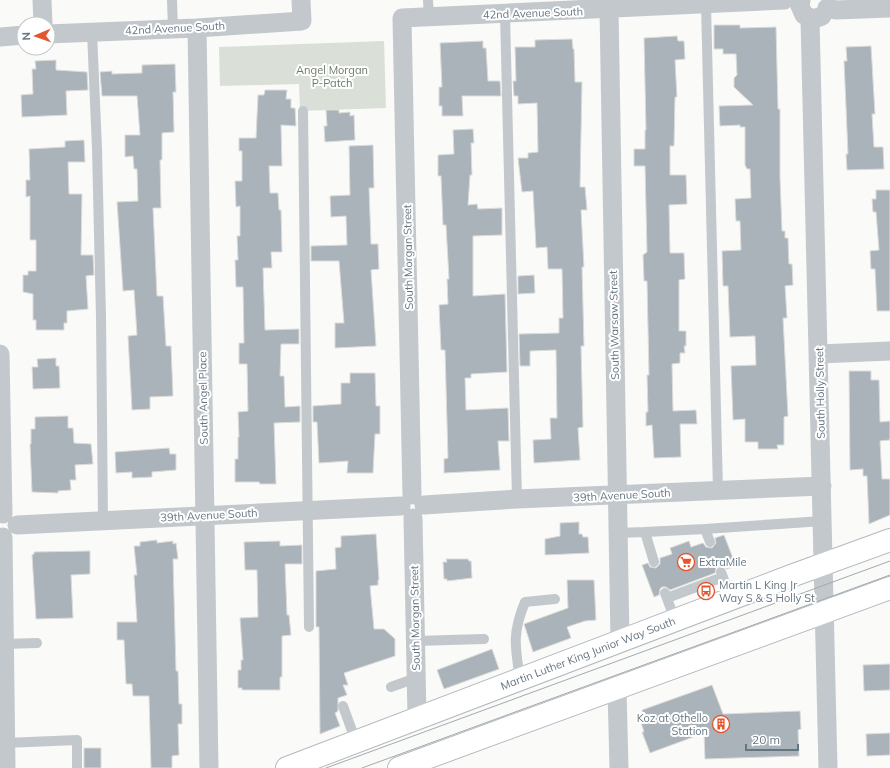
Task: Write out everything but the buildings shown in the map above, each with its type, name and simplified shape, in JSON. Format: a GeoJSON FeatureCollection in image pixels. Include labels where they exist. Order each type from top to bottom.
{"type":"FeatureCollection","features":[{"type":"Feature","properties":{"kind":"main road","name":"Martin Luther King Junior Way South"},"geometry":{"type":"LineString","coordinates":[[287,768],[417,717],[890,540]]}},
{"type":"Feature","properties":{"kind":"main road"},"geometry":{"type":"LineString","coordinates":[[404,767],[890,588]]}},
{"type":"Feature","properties":{"kind":"street"},"geometry":{"type":"LineString","coordinates":[[42,0],[43,16]]}},
{"type":"Feature","properties":{"kind":"street","name":"42nd Avenue South"},"geometry":{"type":"LineString","coordinates":[[56,34],[197,28],[302,21],[301,0]]}},
{"type":"Feature","properties":{"kind":"street"},"geometry":{"type":"LineString","coordinates":[[794,0],[801,11],[810,18],[819,18],[823,15],[826,4],[836,10],[890,8]]}},
{"type":"Feature","properties":{"kind":"street","name":"42nd Avenue South"},"geometry":{"type":"LineString","coordinates":[[402,18],[429,9],[505,14],[794,0]]}},
{"type":"Feature","properties":{"kind":"street","name":"South Warsaw Street"},"geometry":{"type":"LineString","coordinates":[[609,9],[616,495],[620,641]]}},
{"type":"Feature","properties":{"kind":"street","name":"South Morgan Street"},"geometry":{"type":"LineString","coordinates":[[402,18],[417,717]]}},
{"type":"Feature","properties":{"kind":"street","name":"South Holly Street"},"geometry":{"type":"LineString","coordinates":[[810,18],[828,768]]}},
{"type":"Feature","properties":{"kind":"street","name":"South Angel Place"},"geometry":{"type":"LineString","coordinates":[[197,28],[209,768]]}},
{"type":"Feature","properties":{"kind":"street"},"geometry":{"type":"LineString","coordinates":[[0,37],[16,36]]}},
{"type":"Feature","properties":{"kind":"street"},"geometry":{"type":"LineString","coordinates":[[819,354],[890,351]]}},
{"type":"Feature","properties":{"kind":"street"},"geometry":{"type":"LineString","coordinates":[[0,354],[5,525],[4,644],[6,768]]}},
{"type":"Feature","properties":{"kind":"street","name":"39th Avenue South"},"geometry":{"type":"LineString","coordinates":[[5,525],[822,486]]}},
{"type":"Feature","properties":{"kind":"street"},"geometry":{"type":"LineString","coordinates":[[617,689],[619,768]]}},
{"type":"Feature","properties":{"kind":"lane"},"geometry":{"type":"LineString","coordinates":[[172,0],[173,29]]}},
{"type":"Feature","properties":{"kind":"lane"},"geometry":{"type":"LineString","coordinates":[[706,5],[718,490]]}},
{"type":"Feature","properties":{"kind":"lane"},"geometry":{"type":"LineString","coordinates":[[505,14],[517,500]]}},
{"type":"Feature","properties":{"kind":"lane"},"geometry":{"type":"LineString","coordinates":[[92,32],[101,309],[103,520]]}},
{"type":"Feature","properties":{"kind":"lane"},"geometry":{"type":"LineString","coordinates":[[303,111],[309,628]]}},
{"type":"Feature","properties":{"kind":"lane"},"geometry":{"type":"LineString","coordinates":[[617,533],[823,521]]}},
{"type":"Feature","properties":{"kind":"lane"},"geometry":{"type":"LineString","coordinates":[[705,528],[710,542]]}},
{"type":"Feature","properties":{"kind":"lane"},"geometry":{"type":"LineString","coordinates":[[645,532],[654,562]]}},
{"type":"Feature","properties":{"kind":"lane"},"geometry":{"type":"LineString","coordinates":[[675,620],[666,595],[722,574],[731,599]]}},
{"type":"Feature","properties":{"kind":"lane"},"geometry":{"type":"LineString","coordinates":[[520,679],[515,652],[515,633],[525,602],[555,598]]}},
{"type":"Feature","properties":{"kind":"lane"},"geometry":{"type":"LineString","coordinates":[[415,641],[484,639]]}},
{"type":"Feature","properties":{"kind":"lane"},"geometry":{"type":"LineString","coordinates":[[4,644],[37,643]]}},
{"type":"Feature","properties":{"kind":"lane"},"geometry":{"type":"LineString","coordinates":[[391,687],[416,678]]}},
{"type":"Feature","properties":{"kind":"lane"},"geometry":{"type":"LineString","coordinates":[[343,706],[356,742]]}},
{"type":"Feature","properties":{"kind":"lane"},"geometry":{"type":"LineString","coordinates":[[5,742],[77,740],[77,768]]}},
{"type":"Feature","properties":{"kind":"green space","name":"Angel Morgan P-Patch"},"geometry":{"type":"Polygon","coordinates":[[[384,41],[386,108],[300,111],[299,84],[220,86],[219,47],[384,41]]]}},
{"type":"Feature","properties":{"kind":"tram line"},"geometry":{"type":"LineString","coordinates":[[326,768],[890,561]]}},
{"type":"Feature","properties":{"kind":"tram line"},"geometry":{"type":"LineString","coordinates":[[362,768],[890,575]]}},
{"type":"Feature","properties":{"kind":"place","name":"ExtraMile"},"geometry":{"type":"Point","coordinates":[686,562]}},
{"type":"Feature","properties":{"kind":"place","name":"Martin L King Jr Way S & S Holly St"},"geometry":{"type":"Point","coordinates":[706,591]}},
{"type":"Feature","properties":{"kind":"place","name":"Koz at Othello Station"},"geometry":{"type":"Point","coordinates":[721,724]}}]}
